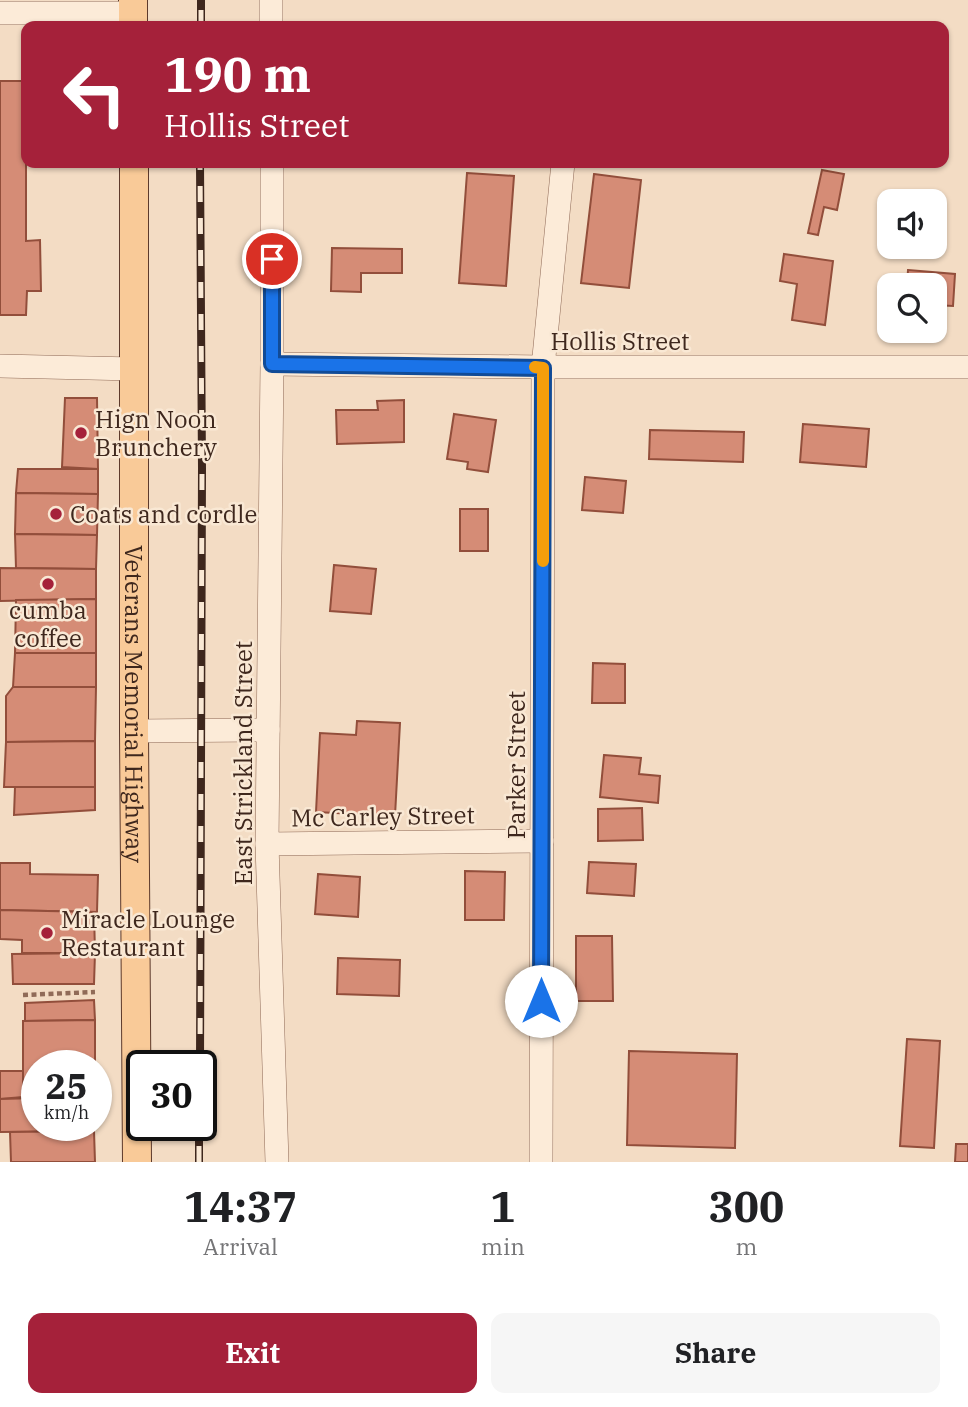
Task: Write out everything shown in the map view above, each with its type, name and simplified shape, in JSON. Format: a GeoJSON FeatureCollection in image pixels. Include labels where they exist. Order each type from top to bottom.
{"type":"FeatureCollection","features":[{"type":"Feature","properties":{"kind":"main road","name":"Veterans Memorial Highway"},"geometry":{"type":"LineString","coordinates":[[134,168],[137,1162]]}},
{"type":"Feature","properties":{"kind":"street"},"geometry":{"type":"LineString","coordinates":[[271,0],[271,21]]}},
{"type":"Feature","properties":{"kind":"street"},"geometry":{"type":"LineString","coordinates":[[0,13],[133,13]]}},
{"type":"Feature","properties":{"kind":"street","name":"East Strickland Street"},"geometry":{"type":"LineString","coordinates":[[272,168],[267,844],[277,1162]]}},
{"type":"Feature","properties":{"kind":"street","name":"Parker Street"},"geometry":{"type":"LineString","coordinates":[[541,1162],[543,368],[563,168]]}},
{"type":"Feature","properties":{"kind":"street","name":"Hollis Street"},"geometry":{"type":"LineString","coordinates":[[272,364],[543,368],[968,368]]}},
{"type":"Feature","properties":{"kind":"street"},"geometry":{"type":"LineString","coordinates":[[0,366],[134,369]]}},
{"type":"Feature","properties":{"kind":"street"},"geometry":{"type":"LineString","coordinates":[[134,731],[268,730]]}},
{"type":"Feature","properties":{"kind":"street","name":"Mc Carley Street"},"geometry":{"type":"LineString","coordinates":[[267,844],[541,841]]}},
{"type":"Feature","properties":{"kind":"path"},"geometry":{"type":"LineString","coordinates":[[23,995],[94,992]]}},
{"type":"Feature","properties":{"kind":"building"},"geometry":{"type":"Polygon","coordinates":[[[0,81],[21,81],[21,168],[26,168],[26,241],[40,240],[41,291],[27,291],[26,315],[0,315],[0,81]]]}},
{"type":"Feature","properties":{"kind":"building"},"geometry":{"type":"Polygon","coordinates":[[[822,170],[844,174],[837,210],[824,207],[818,235],[808,233],[822,170]]]}},
{"type":"Feature","properties":{"kind":"building"},"geometry":{"type":"Polygon","coordinates":[[[467,173],[514,176],[506,286],[459,283],[467,173]]]}},
{"type":"Feature","properties":{"kind":"building"},"geometry":{"type":"Polygon","coordinates":[[[594,174],[641,180],[629,288],[581,283],[594,174]]]}},
{"type":"Feature","properties":{"kind":"building"},"geometry":{"type":"Polygon","coordinates":[[[332,248],[402,249],[402,273],[361,273],[361,292],[331,291],[332,248]]]}},
{"type":"Feature","properties":{"kind":"building"},"geometry":{"type":"Polygon","coordinates":[[[784,254],[833,261],[825,325],[792,320],[797,284],[780,281],[784,254]]]}},
{"type":"Feature","properties":{"kind":"building"},"geometry":{"type":"Polygon","coordinates":[[[908,270],[943,273],[908,273],[908,270]]]}},
{"type":"Feature","properties":{"kind":"building"},"geometry":{"type":"Polygon","coordinates":[[[947,273],[955,274],[953,306],[947,306],[947,273]]]}},
{"type":"Feature","properties":{"kind":"building","name":"Hign Noon Brunchery"},"geometry":{"type":"Polygon","coordinates":[[[65,398],[97,398],[98,469],[62,467],[65,398]]]}},
{"type":"Feature","properties":{"kind":"building"},"geometry":{"type":"Polygon","coordinates":[[[404,400],[404,442],[337,444],[336,410],[378,410],[377,401],[404,400]]]}},
{"type":"Feature","properties":{"kind":"building"},"geometry":{"type":"Polygon","coordinates":[[[454,414],[496,420],[488,472],[467,469],[468,462],[447,459],[454,414]]]}},
{"type":"Feature","properties":{"kind":"building"},"geometry":{"type":"Polygon","coordinates":[[[803,424],[869,429],[866,467],[800,462],[803,424]]]}},
{"type":"Feature","properties":{"kind":"building"},"geometry":{"type":"Polygon","coordinates":[[[650,430],[744,432],[743,462],[649,459],[650,430]]]}},
{"type":"Feature","properties":{"kind":"building"},"geometry":{"type":"Polygon","coordinates":[[[18,469],[98,469],[98,494],[16,493],[18,469]]]}},
{"type":"Feature","properties":{"kind":"building"},"geometry":{"type":"Polygon","coordinates":[[[585,477],[626,481],[623,513],[582,510],[585,477]]]}},
{"type":"Feature","properties":{"kind":"building","name":"Coats and cordle"},"geometry":{"type":"Polygon","coordinates":[[[16,493],[98,494],[97,535],[15,534],[16,493]]]}},
{"type":"Feature","properties":{"kind":"building"},"geometry":{"type":"Polygon","coordinates":[[[460,509],[488,509],[488,551],[460,551],[460,509]]]}},
{"type":"Feature","properties":{"kind":"building"},"geometry":{"type":"Polygon","coordinates":[[[15,534],[97,535],[96,569],[16,568],[15,534]]]}},
{"type":"Feature","properties":{"kind":"building"},"geometry":{"type":"Polygon","coordinates":[[[334,565],[376,569],[371,614],[330,611],[334,565]]]}},
{"type":"Feature","properties":{"kind":"building","name":"cumba coffee"},"geometry":{"type":"Polygon","coordinates":[[[0,568],[96,569],[96,599],[0,601],[0,568]]]}},
{"type":"Feature","properties":{"kind":"building"},"geometry":{"type":"Polygon","coordinates":[[[96,599],[96,653],[15,653],[16,600],[96,599]]]}},
{"type":"Feature","properties":{"kind":"building"},"geometry":{"type":"Polygon","coordinates":[[[15,653],[96,653],[96,687],[13,687],[15,653]]]}},
{"type":"Feature","properties":{"kind":"building"},"geometry":{"type":"Polygon","coordinates":[[[593,663],[625,664],[625,703],[592,703],[593,663]]]}},
{"type":"Feature","properties":{"kind":"building"},"geometry":{"type":"Polygon","coordinates":[[[13,687],[96,687],[95,741],[6,742],[6,696],[13,687]]]}},
{"type":"Feature","properties":{"kind":"building"},"geometry":{"type":"Polygon","coordinates":[[[357,721],[400,723],[395,816],[316,812],[320,733],[356,735],[357,721]]]}},
{"type":"Feature","properties":{"kind":"building"},"geometry":{"type":"Polygon","coordinates":[[[95,741],[95,787],[4,787],[6,742],[95,741]]]}},
{"type":"Feature","properties":{"kind":"building"},"geometry":{"type":"Polygon","coordinates":[[[604,755],[641,758],[639,774],[660,776],[658,803],[600,797],[604,755]]]}},
{"type":"Feature","properties":{"kind":"building"},"geometry":{"type":"Polygon","coordinates":[[[15,787],[95,787],[95,810],[14,815],[15,787]]]}},
{"type":"Feature","properties":{"kind":"building"},"geometry":{"type":"Polygon","coordinates":[[[642,808],[643,840],[598,841],[598,809],[642,808]]]}},
{"type":"Feature","properties":{"kind":"building"},"geometry":{"type":"Polygon","coordinates":[[[589,862],[636,864],[634,896],[587,893],[589,862]]]}},
{"type":"Feature","properties":{"kind":"building"},"geometry":{"type":"Polygon","coordinates":[[[0,863],[30,863],[30,874],[98,875],[97,912],[0,910],[0,863]]]}},
{"type":"Feature","properties":{"kind":"building"},"geometry":{"type":"Polygon","coordinates":[[[465,871],[505,872],[504,920],[465,920],[465,871]]]}},
{"type":"Feature","properties":{"kind":"building"},"geometry":{"type":"Polygon","coordinates":[[[318,874],[360,877],[358,917],[315,914],[318,874]]]}},
{"type":"Feature","properties":{"kind":"building","name":"Miracle Lounge Restaurant"},"geometry":{"type":"Polygon","coordinates":[[[0,910],[94,912],[95,953],[22,953],[22,940],[0,939],[0,910]]]}},
{"type":"Feature","properties":{"kind":"building"},"geometry":{"type":"Polygon","coordinates":[[[576,936],[612,936],[613,1001],[576,1001],[576,936]]]}},
{"type":"Feature","properties":{"kind":"building"},"geometry":{"type":"Polygon","coordinates":[[[95,953],[94,984],[13,984],[12,954],[95,953]]]}},
{"type":"Feature","properties":{"kind":"building"},"geometry":{"type":"Polygon","coordinates":[[[338,958],[400,960],[399,996],[337,994],[338,958]]]}},
{"type":"Feature","properties":{"kind":"building"},"geometry":{"type":"Polygon","coordinates":[[[94,1000],[95,1020],[25,1021],[25,1003],[94,1000]]]}},
{"type":"Feature","properties":{"kind":"building"},"geometry":{"type":"Polygon","coordinates":[[[95,1020],[95,1050],[23,1050],[23,1021],[95,1020]]]}},
{"type":"Feature","properties":{"kind":"building"},"geometry":{"type":"Polygon","coordinates":[[[907,1039],[940,1041],[934,1148],[900,1146],[907,1039]]]}},
{"type":"Feature","properties":{"kind":"building"},"geometry":{"type":"Polygon","coordinates":[[[629,1051],[737,1054],[735,1148],[627,1145],[629,1051]]]}},
{"type":"Feature","properties":{"kind":"building"},"geometry":{"type":"Polygon","coordinates":[[[0,1071],[21,1071],[21,1097],[0,1099],[0,1071]]]}},
{"type":"Feature","properties":{"kind":"building"},"geometry":{"type":"Polygon","coordinates":[[[21,1098],[21,1132],[0,1132],[0,1099],[21,1098]]]}},
{"type":"Feature","properties":{"kind":"building"},"geometry":{"type":"Polygon","coordinates":[[[10,1132],[21,1132],[21,1141],[94,1141],[95,1162],[11,1162],[10,1132]]]}},
{"type":"Feature","properties":{"kind":"building"},"geometry":{"type":"Polygon","coordinates":[[[956,1144],[968,1144],[968,1162],[955,1162],[956,1144]]]}},
{"type":"Feature","properties":{"kind":"railway"},"geometry":{"type":"LineString","coordinates":[[201,0],[201,21]]}},
{"type":"Feature","properties":{"kind":"railway"},"geometry":{"type":"LineString","coordinates":[[200,168],[200,1050]]}},
{"type":"Feature","properties":{"kind":"railway"},"geometry":{"type":"LineString","coordinates":[[199,1141],[199,1162]]}},
{"type":"Feature","properties":{"kind":"slow traffic"},"geometry":{"type":"LineString","coordinates":[[535,367],[543,368],[543,561]]}},
{"type":"Feature","properties":{"kind":"place","name":"Hign Noon Brunchery"},"geometry":{"type":"Point","coordinates":[81,433]}},
{"type":"Feature","properties":{"kind":"place","name":"Coats and cordle"},"geometry":{"type":"Point","coordinates":[56,514]}},
{"type":"Feature","properties":{"kind":"place","name":"cumba coffee"},"geometry":{"type":"Point","coordinates":[48,584]}},
{"type":"Feature","properties":{"kind":"place","name":"Miracle Lounge Restaurant"},"geometry":{"type":"Point","coordinates":[47,933]}},
{"type":"Feature","properties":{"kind":"route"},"geometry":{"type":"LineString","coordinates":[[272,259],[272,364],[543,368],[541,1001]]}}]}
